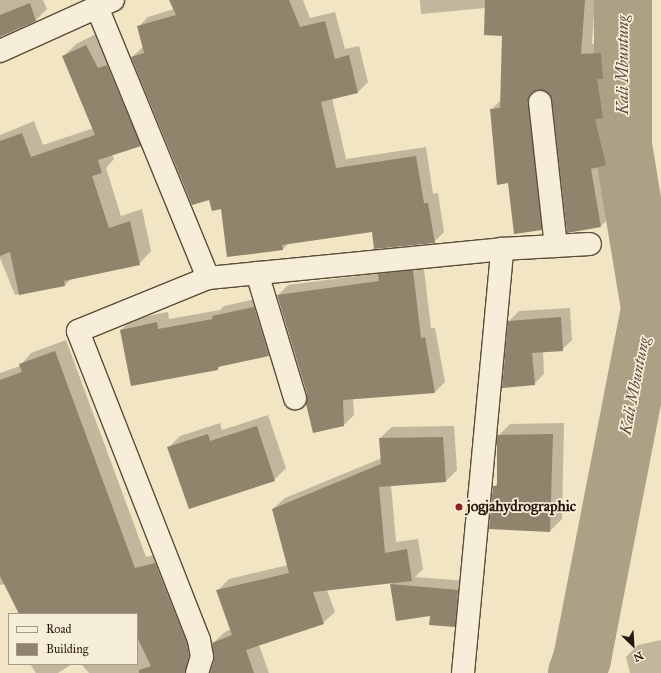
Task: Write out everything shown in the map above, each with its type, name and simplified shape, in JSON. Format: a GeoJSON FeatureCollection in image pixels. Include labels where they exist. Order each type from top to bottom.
{"type":"FeatureCollection","features":[{"type":"Feature","properties":{"kind":"street"},"geometry":{"type":"LineString","coordinates":[[0,51],[105,3],[208,278]]}},
{"type":"Feature","properties":{"kind":"street"},"geometry":{"type":"LineString","coordinates":[[540,102],[556,246]]}},
{"type":"Feature","properties":{"kind":"street"},"geometry":{"type":"LineString","coordinates":[[197,673],[202,658],[199,640],[78,331],[208,278],[502,249],[590,244]]}},
{"type":"Feature","properties":{"kind":"street"},"geometry":{"type":"LineString","coordinates":[[463,673],[502,249]]}},
{"type":"Feature","properties":{"kind":"street"},"geometry":{"type":"LineString","coordinates":[[257,273],[295,398]]}},
{"type":"Feature","properties":{"kind":"building"},"geometry":{"type":"Polygon","coordinates":[[[169,0],[289,0],[300,27],[325,21],[335,59],[349,55],[358,93],[321,102],[336,168],[416,156],[424,203],[428,203],[435,243],[374,249],[372,232],[282,245],[283,250],[227,257],[221,209],[212,211],[209,200],[192,205],[131,57],[144,53],[137,26],[176,15],[169,0]]]}},
{"type":"Feature","properties":{"kind":"building"},"geometry":{"type":"Polygon","coordinates":[[[485,0],[585,0],[581,54],[601,53],[603,79],[597,79],[603,118],[595,119],[606,165],[591,169],[601,227],[567,233],[552,101],[550,94],[539,90],[532,92],[528,103],[542,230],[514,234],[508,183],[497,185],[490,109],[500,108],[502,36],[484,35],[485,0]]]}},
{"type":"Feature","properties":{"kind":"building"},"geometry":{"type":"Polygon","coordinates":[[[30,3],[36,21],[0,37],[0,15],[30,3]]]}},
{"type":"Feature","properties":{"kind":"building"},"geometry":{"type":"Polygon","coordinates":[[[86,45],[98,68],[107,65],[141,146],[98,160],[102,173],[92,176],[109,228],[130,221],[140,265],[64,281],[65,286],[19,295],[10,252],[0,256],[0,141],[22,133],[31,157],[95,135],[62,56],[86,45]]]}},
{"type":"Feature","properties":{"kind":"building"},"geometry":{"type":"Polygon","coordinates":[[[413,270],[421,338],[425,337],[435,393],[343,400],[344,426],[313,433],[306,404],[307,394],[277,295],[379,281],[378,274],[413,270]]]}},
{"type":"Feature","properties":{"kind":"building"},"geometry":{"type":"Polygon","coordinates":[[[254,307],[269,356],[218,367],[218,370],[131,386],[120,330],[157,322],[158,329],[213,319],[212,316],[254,307]]]}},
{"type":"Feature","properties":{"kind":"building"},"geometry":{"type":"Polygon","coordinates":[[[561,317],[563,351],[532,353],[535,385],[502,388],[508,321],[561,317]]]}},
{"type":"Feature","properties":{"kind":"building"},"geometry":{"type":"Polygon","coordinates":[[[55,351],[135,568],[155,563],[187,643],[189,656],[185,673],[139,673],[139,670],[151,666],[138,639],[138,613],[18,613],[0,576],[0,380],[22,372],[19,364],[55,351]]]}},
{"type":"Feature","properties":{"kind":"building"},"geometry":{"type":"Polygon","coordinates":[[[257,426],[275,481],[189,509],[167,447],[208,434],[210,441],[257,426]]]}},
{"type":"Feature","properties":{"kind":"building"},"geometry":{"type":"Polygon","coordinates":[[[553,434],[550,532],[489,529],[493,486],[497,486],[497,435],[553,434]]]}},
{"type":"Feature","properties":{"kind":"building"},"geometry":{"type":"Polygon","coordinates":[[[443,437],[446,482],[379,487],[385,553],[407,549],[412,581],[313,592],[324,624],[246,650],[254,673],[210,673],[214,660],[212,643],[232,635],[216,590],[289,573],[272,509],[381,464],[379,438],[443,437]]]}},
{"type":"Feature","properties":{"kind":"building"},"geometry":{"type":"Polygon","coordinates":[[[390,584],[458,590],[455,627],[429,625],[430,616],[396,621],[390,584]]]}},
{"type":"Feature","properties":{"kind":"waterway","name":"Kali Mbuntung"},"geometry":{"type":"LineString","coordinates":[[577,673],[582,659],[650,308],[623,145],[623,0]]}},
{"type":"Feature","properties":{"kind":"place","name":"jogjahydrographic"},"geometry":{"type":"Point","coordinates":[459,507]}}]}
